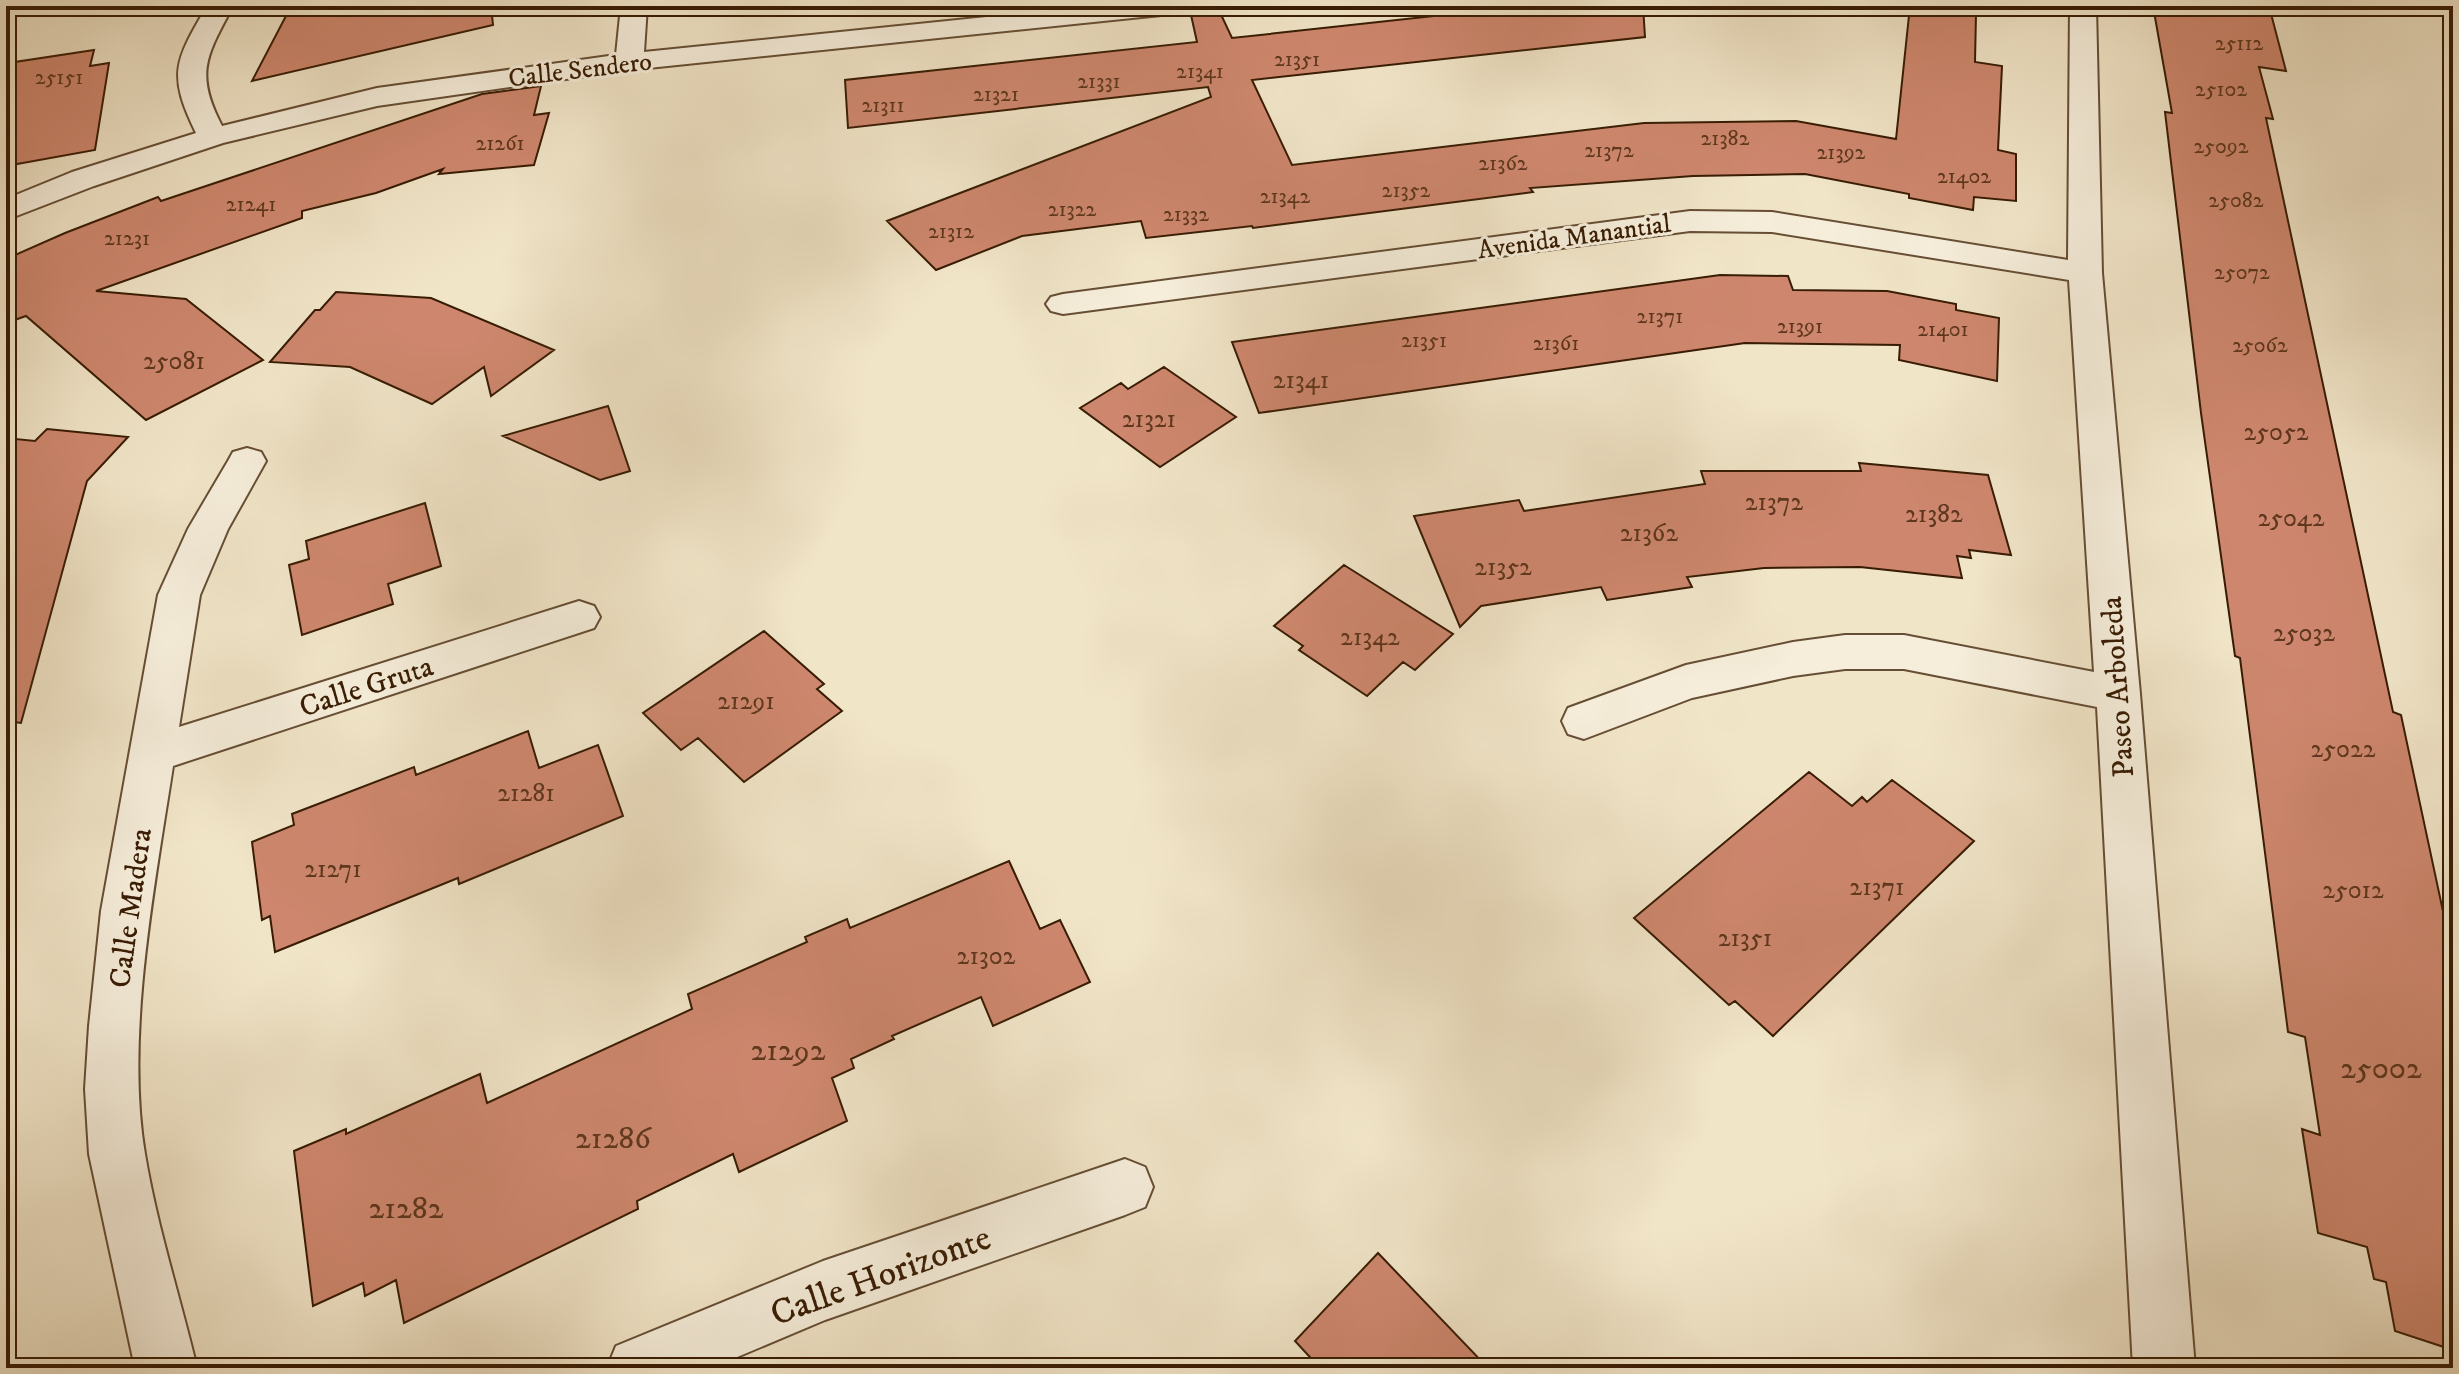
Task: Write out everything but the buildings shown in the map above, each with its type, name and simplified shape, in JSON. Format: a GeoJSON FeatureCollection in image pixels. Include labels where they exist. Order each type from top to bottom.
{"type":"FeatureCollection","features":[{"type":"Feature","properties":{"kind":"street"},"geometry":{"type":"LineString","coordinates":[[213,137],[192,95],[191,77],[204,36],[220,6]]}},
{"type":"Feature","properties":{"kind":"street"},"geometry":{"type":"LineString","coordinates":[[629,62],[634,6]]}},
{"type":"Feature","properties":{"kind":"street","name":"Calle Sendero"},"geometry":{"type":"LineString","coordinates":[[6,210],[83,179],[213,137],[377,97],[629,62],[1171,6]]}},
{"type":"Feature","properties":{"kind":"street","name":"Paseo Arboleda"},"geometry":{"type":"LineString","coordinates":[[2083,6],[2085,273],[2118,694],[2164,1368]]}},
{"type":"Feature","properties":{"kind":"street","name":"Avenida Manantial"},"geometry":{"type":"LineString","coordinates":[[1063,304],[1690,221],[1772,222],[2085,273]]}},
{"type":"Feature","properties":{"kind":"street","name":"Calle Madera"},"geometry":{"type":"LineString","coordinates":[[166,1368],[117,1154],[112,1089],[126,911],[179,595],[208,529],[247,461]]}},
{"type":"Feature","properties":{"kind":"street","name":"Calle Gruta"},"geometry":{"type":"LineString","coordinates":[[153,754],[579,617]]}},
{"type":"Feature","properties":{"kind":"street"},"geometry":{"type":"LineString","coordinates":[[1584,721],[1686,682],[1793,659],[1845,652],[1904,652],[2118,694]]}},
{"type":"Feature","properties":{"kind":"street","name":"Calle Horizonte"},"geometry":{"type":"LineString","coordinates":[[638,1368],[823,1291],[1125,1187]]}}]}
